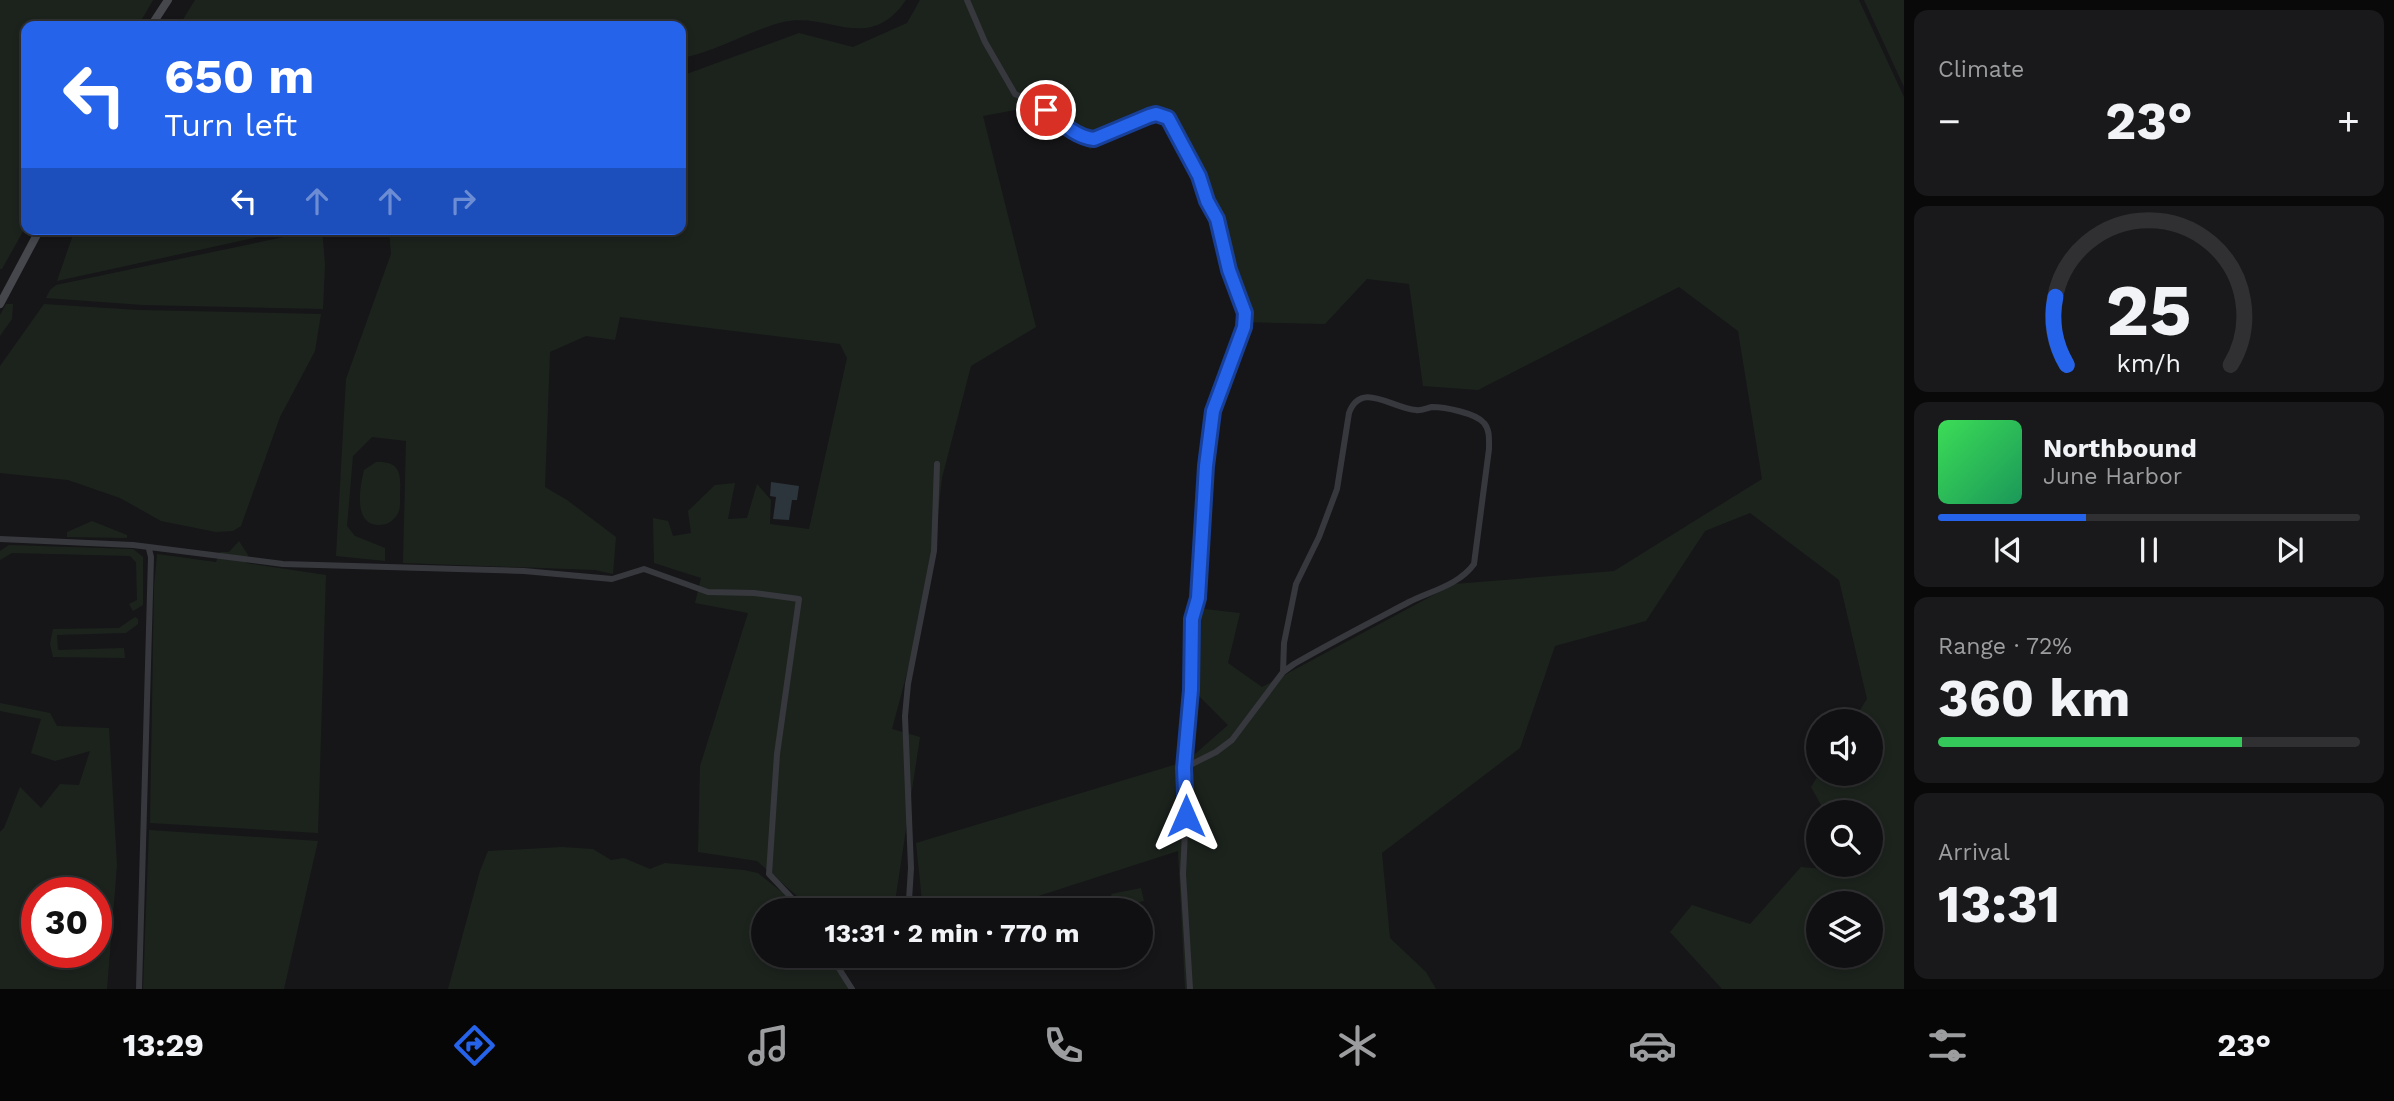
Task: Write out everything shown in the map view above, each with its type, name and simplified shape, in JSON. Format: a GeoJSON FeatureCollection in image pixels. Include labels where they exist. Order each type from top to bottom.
{"type":"FeatureCollection","features":[{"type":"Feature","properties":{"kind":"street"},"geometry":{"type":"LineString","coordinates":[[154,21],[168,0]]}},
{"type":"Feature","properties":{"kind":"street"},"geometry":{"type":"LineString","coordinates":[[967,0],[985,42],[1015,94],[1046,110],[1073,132],[1094,139],[1149,116],[1163,116],[1171,122],[1199,176],[1207,201],[1217,219],[1229,270],[1245,313],[1244,327],[1213,411],[1206,466],[1198,598],[1192,619],[1191,690],[1184,768],[1184,874],[1189,989]]}},
{"type":"Feature","properties":{"kind":"street"},"geometry":{"type":"LineString","coordinates":[[0,304],[37,235]]}},
{"type":"Feature","properties":{"kind":"street"},"geometry":{"type":"LineString","coordinates":[[1184,768],[1216,752],[1231,740],[1283,672],[1315,652],[1458,579],[1470,570],[1474,564],[1489,449],[1488,431],[1479,419],[1452,409],[1439,407],[1417,411],[1375,398],[1353,402],[1337,489],[1320,537],[1296,584],[1284,643],[1283,672]]}},
{"type":"Feature","properties":{"kind":"street"},"geometry":{"type":"LineString","coordinates":[[909,898],[911,868],[905,716],[908,684],[934,551],[937,464]]}},
{"type":"Feature","properties":{"kind":"street"},"geometry":{"type":"LineString","coordinates":[[0,539],[133,545],[283,564],[524,571],[612,579],[644,569],[708,592],[754,593],[799,599],[777,754],[769,874],[792,898]]}},
{"type":"Feature","properties":{"kind":"street"},"geometry":{"type":"LineString","coordinates":[[139,989],[151,557],[149,549]]}},
{"type":"Feature","properties":{"kind":"street"},"geometry":{"type":"LineString","coordinates":[[839,968],[852,989]]}},
{"type":"Feature","properties":{"kind":"shaded area"},"geometry":{"type":"Polygon","coordinates":[[[0,0],[153,0],[141,21],[21,21],[21,235],[0,269],[0,0]]]}},
{"type":"Feature","properties":{"kind":"shaded area"},"geometry":{"type":"Polygon","coordinates":[[[195,0],[906,0],[892,16],[877,25],[848,28],[800,20],[783,22],[686,57],[686,21],[182,21],[195,0]]]}},
{"type":"Feature","properties":{"kind":"shaded area"},"geometry":{"type":"Polygon","coordinates":[[[920,0],[1859,0],[1904,97],[1904,989],[1722,989],[1670,932],[1692,905],[1750,924],[1801,867],[1806,867],[1806,877],[1883,877],[1883,800],[1818,800],[1811,787],[1883,786],[1883,709],[1861,709],[1867,699],[1839,580],[1750,513],[1705,531],[1646,621],[1555,646],[1520,748],[1382,853],[1390,938],[1426,972],[1436,989],[1185,989],[1178,851],[1032,898],[922,898],[916,843],[1187,761],[1228,725],[1191,688],[1196,608],[1240,613],[1228,663],[1262,687],[1454,584],[1614,571],[1762,479],[1738,331],[1679,287],[1478,390],[1423,386],[1409,284],[1367,279],[1325,324],[1240,322],[1210,218],[1160,117],[1090,149],[1032,107],[983,116],[1036,327],[971,366],[942,478],[930,587],[892,729],[920,737],[896,898],[799,898],[757,861],[698,852],[700,766],[748,613],[695,603],[701,578],[654,563],[653,518],[668,521],[673,536],[691,533],[688,511],[715,485],[735,483],[728,519],[747,518],[757,484],[771,500],[770,524],[809,529],[847,358],[840,344],[620,317],[615,340],[586,336],[550,352],[545,487],[616,537],[613,574],[595,570],[403,563],[406,441],[372,437],[353,456],[347,526],[355,536],[385,548],[385,561],[336,556],[346,379],[391,254],[389,235],[686,235],[686,74],[799,33],[853,47],[907,23],[920,0]]]}},
{"type":"Feature","properties":{"kind":"shaded area"},"geometry":{"type":"Polygon","coordinates":[[[1864,0],[1904,0],[1904,87],[1864,0]]]}},
{"type":"Feature","properties":{"kind":"shaded area"},"geometry":{"type":"Polygon","coordinates":[[[73,235],[268,235],[57,281],[73,235]]]}},
{"type":"Feature","properties":{"kind":"shaded area"},"geometry":{"type":"Polygon","coordinates":[[[294,235],[323,235],[325,264],[323,309],[143,305],[46,298],[56,285],[294,235]]]}},
{"type":"Feature","properties":{"kind":"shaded area"},"geometry":{"type":"Polygon","coordinates":[[[6,304],[13,304],[12,319],[0,336],[0,315],[6,304]]]}},
{"type":"Feature","properties":{"kind":"shaded area"},"geometry":{"type":"Polygon","coordinates":[[[44,304],[138,310],[321,314],[315,351],[280,417],[241,526],[233,531],[216,532],[161,521],[120,498],[68,480],[0,473],[0,366],[44,304]]]}},
{"type":"Feature","properties":{"kind":"shaded area"},"geometry":{"type":"Polygon","coordinates":[[[376,462],[394,466],[400,480],[398,513],[387,524],[381,525],[370,523],[365,518],[360,504],[364,470],[376,462]]]}},
{"type":"Feature","properties":{"kind":"shaded area"},"geometry":{"type":"Polygon","coordinates":[[[771,482],[799,486],[797,500],[792,500],[789,520],[773,519],[776,497],[770,496],[771,482]]]}},
{"type":"Feature","properties":{"kind":"shaded area"},"geometry":{"type":"Polygon","coordinates":[[[92,521],[127,535],[127,538],[67,537],[67,532],[92,521]]]}},
{"type":"Feature","properties":{"kind":"shaded area"},"geometry":{"type":"Polygon","coordinates":[[[239,541],[248,555],[246,563],[326,575],[318,833],[150,823],[154,587],[157,554],[216,562],[220,552],[229,552],[239,541]]]}},
{"type":"Feature","properties":{"kind":"shaded area"},"geometry":{"type":"Polygon","coordinates":[[[9,545],[133,549],[143,557],[143,605],[133,611],[129,604],[137,600],[136,562],[130,556],[12,553],[0,560],[0,551],[9,545]]]}},
{"type":"Feature","properties":{"kind":"shaded area"},"geometry":{"type":"Polygon","coordinates":[[[135,617],[138,624],[126,633],[57,635],[58,650],[124,648],[125,658],[53,657],[50,644],[53,629],[119,628],[135,617]]]}},
{"type":"Feature","properties":{"kind":"shaded area"},"geometry":{"type":"Polygon","coordinates":[[[0,703],[50,713],[57,726],[109,728],[117,865],[112,927],[112,877],[21,877],[21,968],[109,968],[107,989],[0,989],[0,832],[20,787],[41,808],[60,784],[79,785],[90,751],[55,761],[31,753],[41,719],[0,711],[0,703]]]}},
{"type":"Feature","properties":{"kind":"shaded area"},"geometry":{"type":"Polygon","coordinates":[[[149,830],[318,841],[284,989],[143,989],[149,830]]]}},
{"type":"Feature","properties":{"kind":"shaded area"},"geometry":{"type":"Polygon","coordinates":[[[562,847],[593,849],[611,860],[624,858],[650,869],[665,863],[758,873],[787,898],[751,898],[751,968],[836,968],[849,989],[448,989],[480,871],[488,851],[562,847]]]}},
{"type":"Feature","properties":{"kind":"shaded area"},"geometry":{"type":"Polygon","coordinates":[[[1141,888],[1143,898],[1112,898],[1111,894],[1141,888]]]}},
{"type":"Feature","properties":{"kind":"route"},"geometry":{"type":"LineString","coordinates":[[1046,110],[1073,132],[1094,139],[1156,114],[1168,118],[1199,176],[1207,201],[1217,219],[1229,270],[1245,313],[1244,327],[1221,383],[1213,411],[1206,466],[1198,598],[1192,619],[1191,690],[1184,768],[1186,816]]}}]}
